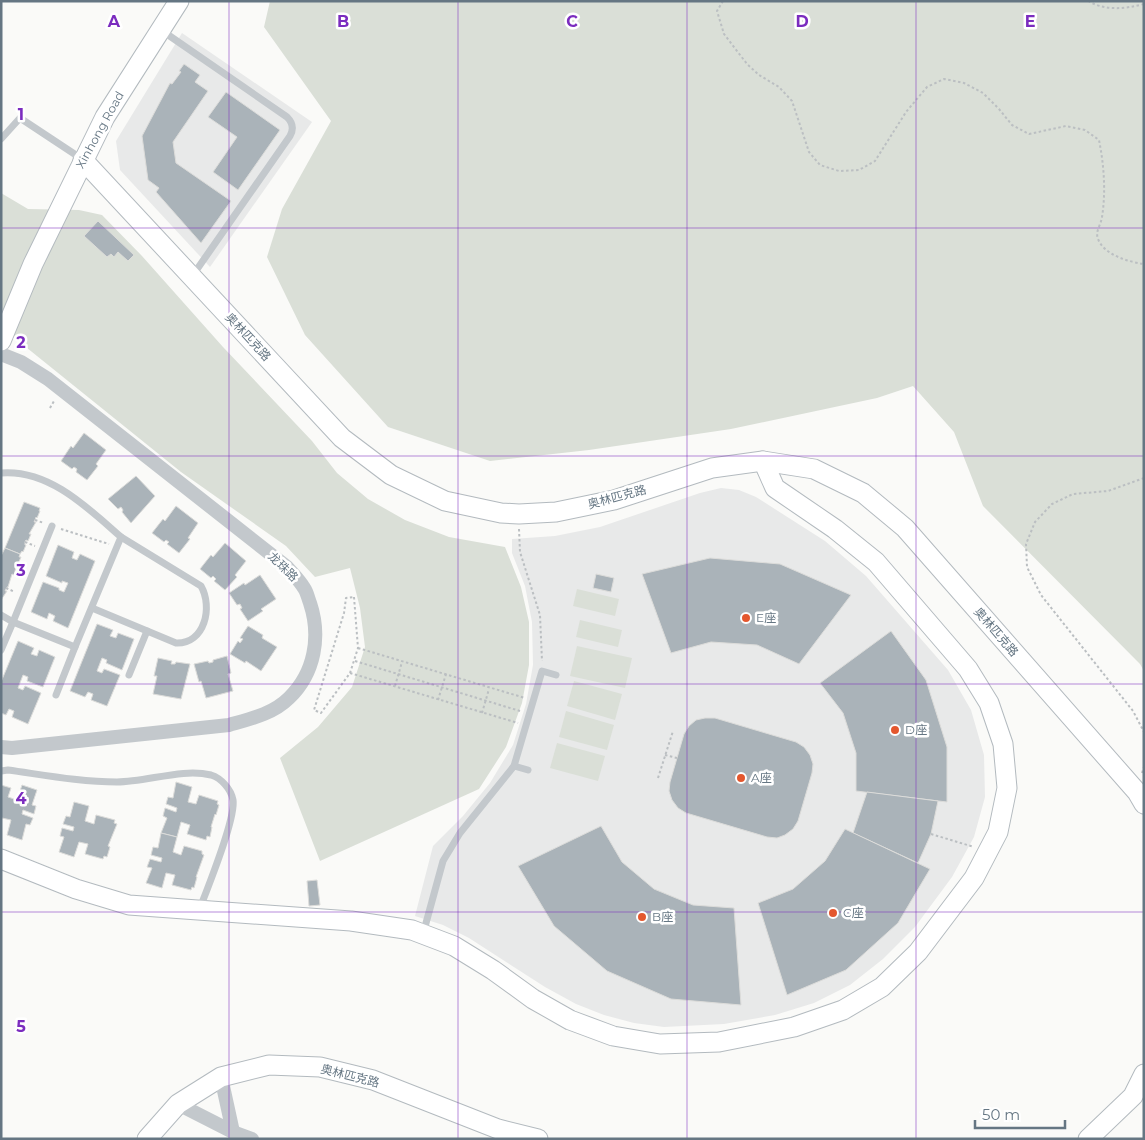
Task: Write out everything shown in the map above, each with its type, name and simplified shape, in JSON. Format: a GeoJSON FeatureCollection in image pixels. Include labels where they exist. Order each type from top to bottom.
{"type":"FeatureCollection","features":[{"type":"Feature","properties":{"kind":"street","name":"Xinhong Road"},"geometry":{"type":"LineString","coordinates":[[1,341],[33,264],[105,117],[179,1]]}},
{"type":"Feature","properties":{"kind":"street","name":"奥林匹克路"},"geometry":{"type":"LineString","coordinates":[[83,160],[342,438],[391,475],[446,501],[501,513],[556,512],[614,500],[712,468],[763,461],[814,469],[863,493],[905,528],[1137,792],[1144,804]]}},
{"type":"Feature","properties":{"kind":"street","name":"龙珠路"},"geometry":{"type":"LineString","coordinates":[[1,354],[21,362],[48,379],[287,567],[305,589],[314,614],[316,636],[313,658],[304,679],[288,699],[262,715],[229,725],[1,748]]}},
{"type":"Feature","properties":{"kind":"street"},"geometry":{"type":"LineString","coordinates":[[1,859],[76,890],[129,905],[351,921],[412,930],[454,946],[493,970],[533,999],[570,1020],[613,1036],[660,1044],[719,1042],[794,1027],[843,1010],[882,987],[918,952],[974,878],[998,832],[1007,788],[1003,744],[989,703],[968,669],[876,562],[836,529],[775,488],[763,461]]}},
{"type":"Feature","properties":{"kind":"street","name":"奥林匹克路"},"geometry":{"type":"LineString","coordinates":[[147,1139],[178,1104],[221,1077],[269,1065],[320,1067],[374,1080],[498,1129],[538,1139]]}},
{"type":"Feature","properties":{"kind":"street"},"geometry":{"type":"LineString","coordinates":[[1088,1139],[1133,1096],[1144,1074]]}},
{"type":"Feature","properties":{"kind":"street"},"geometry":{"type":"LineString","coordinates":[[221,1077],[233,1132]]}},
{"type":"Feature","properties":{"kind":"street"},"geometry":{"type":"LineString","coordinates":[[178,1104],[233,1132],[252,1139]]}},
{"type":"Feature","properties":{"kind":"lane"},"geometry":{"type":"LineString","coordinates":[[160,30],[287,117],[293,128],[290,136],[191,276]]}},
{"type":"Feature","properties":{"kind":"lane"},"geometry":{"type":"LineString","coordinates":[[1,139],[20,118],[83,160]]}},
{"type":"Feature","properties":{"kind":"lane"},"geometry":{"type":"LineString","coordinates":[[1,473],[29,475],[61,489],[121,537],[195,581],[204,592],[206,608],[203,624],[196,637],[191,641],[176,643],[92,608]]}},
{"type":"Feature","properties":{"kind":"lane"},"geometry":{"type":"LineString","coordinates":[[1,650],[52,526]]}},
{"type":"Feature","properties":{"kind":"lane"},"geometry":{"type":"LineString","coordinates":[[56,695],[121,537]]}},
{"type":"Feature","properties":{"kind":"lane"},"geometry":{"type":"LineString","coordinates":[[1,615],[13,622],[75,648]]}},
{"type":"Feature","properties":{"kind":"lane"},"geometry":{"type":"LineString","coordinates":[[129,675],[147,632]]}},
{"type":"Feature","properties":{"kind":"lane"},"geometry":{"type":"LineString","coordinates":[[423,935],[443,861],[460,834],[514,766],[542,671],[556,675]]}},
{"type":"Feature","properties":{"kind":"lane"},"geometry":{"type":"LineString","coordinates":[[514,766],[528,770]]}},
{"type":"Feature","properties":{"kind":"lane"},"geometry":{"type":"LineString","coordinates":[[1,771],[8,770],[80,780],[118,782],[198,773],[214,776],[226,785],[233,800],[231,821],[199,910]]}},
{"type":"Feature","properties":{"kind":"path"},"geometry":{"type":"LineString","coordinates":[[723,1],[717,11],[724,34],[747,64],[759,75],[779,87],[792,101],[809,152],[820,165],[838,171],[859,170],[875,161],[906,112],[927,87],[944,80],[964,83],[983,93],[999,108],[1012,125],[1029,134],[1066,126],[1085,130],[1098,140],[1103,160],[1103,195],[1102,219],[1097,230],[1098,240],[1107,251],[1124,260],[1144,264]]}},
{"type":"Feature","properties":{"kind":"path"},"geometry":{"type":"LineString","coordinates":[[1088,1],[1095,5],[1116,9],[1144,4]]}},
{"type":"Feature","properties":{"kind":"path"},"geometry":{"type":"LineString","coordinates":[[50,408],[52,404]]}},
{"type":"Feature","properties":{"kind":"path"},"geometry":{"type":"LineString","coordinates":[[1144,478],[1108,491],[1073,494],[1052,504],[1035,522],[1026,544],[1027,567],[1041,595],[1132,711],[1144,732]]}},
{"type":"Feature","properties":{"kind":"path"},"geometry":{"type":"LineString","coordinates":[[519,514],[520,552],[540,615],[542,671]]}},
{"type":"Feature","properties":{"kind":"path"},"geometry":{"type":"LineString","coordinates":[[35,520],[43,523]]}},
{"type":"Feature","properties":{"kind":"path"},"geometry":{"type":"LineString","coordinates":[[52,526],[117,546]]}},
{"type":"Feature","properties":{"kind":"path"},"geometry":{"type":"LineString","coordinates":[[25,542],[33,546]]}},
{"type":"Feature","properties":{"kind":"path"},"geometry":{"type":"LineString","coordinates":[[16,566],[24,569]]}},
{"type":"Feature","properties":{"kind":"path"},"geometry":{"type":"LineString","coordinates":[[6,588],[14,592]]}},
{"type":"Feature","properties":{"kind":"path"},"geometry":{"type":"LineString","coordinates":[[354,597],[358,648],[354,660],[350,673],[321,713],[314,710],[344,613],[346,598],[354,597]]}},
{"type":"Feature","properties":{"kind":"path"},"geometry":{"type":"LineString","coordinates":[[358,648],[534,701]]}},
{"type":"Feature","properties":{"kind":"path"},"geometry":{"type":"LineString","coordinates":[[354,660],[530,713]]}},
{"type":"Feature","properties":{"kind":"path"},"geometry":{"type":"LineString","coordinates":[[395,686],[402,661]]}},
{"type":"Feature","properties":{"kind":"path"},"geometry":{"type":"LineString","coordinates":[[350,673],[526,726]]}},
{"type":"Feature","properties":{"kind":"path"},"geometry":{"type":"LineString","coordinates":[[438,700],[446,674]]}},
{"type":"Feature","properties":{"kind":"path"},"geometry":{"type":"LineString","coordinates":[[482,713],[490,688]]}},
{"type":"Feature","properties":{"kind":"path"},"geometry":{"type":"LineString","coordinates":[[658,778],[673,731]]}},
{"type":"Feature","properties":{"kind":"path"},"geometry":{"type":"LineString","coordinates":[[665,755],[677,758]]}},
{"type":"Feature","properties":{"kind":"path"},"geometry":{"type":"LineString","coordinates":[[931,834],[988,851]]}},
{"type":"Feature","properties":{"kind":"shaded area"},"geometry":{"type":"Polygon","coordinates":[[[270,1],[1144,1],[1144,671],[1140,664],[983,506],[954,432],[913,386],[877,398],[731,429],[589,450],[490,461],[388,427],[305,335],[267,257],[282,209],[331,121],[264,27],[270,1]]]}},
{"type":"Feature","properties":{"kind":"shaded area"},"geometry":{"type":"Polygon","coordinates":[[[182,33],[312,122],[210,267],[120,170],[116,141],[182,33]]]}},
{"type":"Feature","properties":{"kind":"shaded area"},"geometry":{"type":"Polygon","coordinates":[[[1,193],[28,209],[79,210],[102,215],[312,441],[337,473],[368,499],[405,520],[449,537],[505,547],[521,587],[529,622],[529,665],[522,703],[506,747],[479,789],[320,861],[280,758],[318,727],[352,687],[365,647],[360,608],[350,568],[315,577],[286,546],[181,472],[1,327],[1,193]]]}},
{"type":"Feature","properties":{"kind":"shaded area"},"geometry":{"type":"Polygon","coordinates":[[[721,488],[739,490],[756,497],[825,541],[866,576],[948,670],[971,710],[984,755],[985,797],[974,837],[952,877],[915,927],[883,959],[850,985],[814,1003],[775,1015],[724,1024],[664,1027],[634,1023],[604,1015],[576,1004],[545,987],[469,938],[443,925],[415,916],[433,846],[463,816],[490,783],[513,745],[526,704],[533,665],[532,622],[525,586],[512,553],[512,539],[555,536],[600,527],[700,493],[721,488]]]}},
{"type":"Feature","properties":{"kind":"shaded area"},"geometry":{"type":"Polygon","coordinates":[[[577,589],[619,599],[615,616],[573,606],[577,589]]]}},
{"type":"Feature","properties":{"kind":"shaded area"},"geometry":{"type":"Polygon","coordinates":[[[580,620],[622,630],[618,647],[576,637],[580,620]]]}},
{"type":"Feature","properties":{"kind":"shaded area"},"geometry":{"type":"Polygon","coordinates":[[[577,646],[632,658],[625,688],[570,676],[577,646]]]}},
{"type":"Feature","properties":{"kind":"shaded area"},"geometry":{"type":"Polygon","coordinates":[[[574,681],[622,694],[615,720],[567,706],[574,681]]]}},
{"type":"Feature","properties":{"kind":"shaded area"},"geometry":{"type":"Polygon","coordinates":[[[566,711],[614,725],[607,750],[559,737],[566,711]]]}},
{"type":"Feature","properties":{"kind":"shaded area"},"geometry":{"type":"Polygon","coordinates":[[[557,743],[605,756],[598,781],[550,768],[557,743]]]}},
{"type":"Feature","properties":{"kind":"building"},"geometry":{"type":"Polygon","coordinates":[[[184,64],[200,75],[195,82],[208,91],[173,142],[176,163],[231,201],[201,243],[156,192],[159,188],[148,180],[142,136],[170,83],[172,84],[181,72],[179,71],[184,64]]]}},
{"type":"Feature","properties":{"kind":"building"},"geometry":{"type":"Polygon","coordinates":[[[226,92],[280,130],[238,190],[213,172],[237,137],[208,117],[226,92]]]}},
{"type":"Feature","properties":{"kind":"building"},"geometry":{"type":"Polygon","coordinates":[[[98,221],[134,255],[128,261],[118,252],[114,257],[111,254],[107,257],[84,236],[98,221]]]}},
{"type":"Feature","properties":{"kind":"building"},"geometry":{"type":"Polygon","coordinates":[[[84,433],[106,450],[96,464],[98,466],[87,480],[76,472],[77,469],[74,467],[72,469],[61,461],[71,446],[73,448],[84,433]]]}},
{"type":"Feature","properties":{"kind":"building"},"geometry":{"type":"Polygon","coordinates":[[[136,476],[155,496],[131,523],[122,512],[121,507],[118,509],[108,499],[136,476]]]}},
{"type":"Feature","properties":{"kind":"building"},"geometry":{"type":"Polygon","coordinates":[[[24,502],[40,508],[40,511],[29,534],[31,534],[28,541],[26,540],[25,542],[26,545],[23,552],[20,554],[5,548],[24,502]]]}},
{"type":"Feature","properties":{"kind":"building"},"geometry":{"type":"Polygon","coordinates":[[[176,506],[198,523],[188,538],[190,539],[179,553],[167,544],[169,542],[166,540],[164,542],[152,533],[163,519],[165,521],[176,506]]]}},
{"type":"Feature","properties":{"kind":"building"},"geometry":{"type":"Polygon","coordinates":[[[225,543],[246,561],[235,575],[237,577],[225,590],[214,581],[216,579],[213,576],[211,578],[200,569],[211,555],[213,557],[225,543]]]}},
{"type":"Feature","properties":{"kind":"building"},"geometry":{"type":"Polygon","coordinates":[[[58,545],[74,552],[72,558],[77,560],[80,554],[95,561],[68,628],[53,621],[55,616],[49,613],[47,619],[31,612],[43,582],[64,592],[68,583],[62,581],[62,583],[46,576],[58,545]]]}},
{"type":"Feature","properties":{"kind":"building"},"geometry":{"type":"Polygon","coordinates":[[[5,548],[20,554],[19,557],[21,557],[5,591],[7,591],[1,600],[1,556],[5,548]]]}},
{"type":"Feature","properties":{"kind":"building","name":"E座"},"geometry":{"type":"Polygon","coordinates":[[[710,558],[780,564],[851,595],[799,664],[757,645],[711,642],[671,653],[642,574],[710,558]]]}},
{"type":"Feature","properties":{"kind":"building"},"geometry":{"type":"Polygon","coordinates":[[[596,574],[614,578],[611,592],[593,588],[596,574]]]}},
{"type":"Feature","properties":{"kind":"building"},"geometry":{"type":"Polygon","coordinates":[[[260,575],[276,599],[248,621],[240,609],[242,608],[240,604],[237,605],[229,593],[260,575]]]}},
{"type":"Feature","properties":{"kind":"building"},"geometry":{"type":"Polygon","coordinates":[[[97,624],[113,630],[110,636],[116,638],[118,633],[134,639],[122,670],[106,663],[107,660],[102,658],[97,671],[102,673],[104,669],[120,675],[107,706],[91,700],[93,694],[88,692],[85,697],[70,691],[97,624]]]}},
{"type":"Feature","properties":{"kind":"building"},"geometry":{"type":"Polygon","coordinates":[[[248,626],[263,635],[262,638],[277,647],[261,671],[246,661],[245,663],[230,654],[238,641],[240,643],[243,639],[240,638],[248,626]]]}},
{"type":"Feature","properties":{"kind":"building","name":"D座"},"geometry":{"type":"Polygon","coordinates":[[[891,631],[926,680],[947,747],[947,802],[856,791],[856,753],[843,713],[820,683],[891,631]]]}},
{"type":"Feature","properties":{"kind":"building"},"geometry":{"type":"Polygon","coordinates":[[[18,641],[34,648],[31,654],[37,656],[39,650],[55,657],[43,687],[27,681],[28,677],[23,675],[18,688],[23,690],[25,686],[41,693],[28,724],[12,717],[14,711],[9,709],[6,715],[1,713],[1,682],[18,641]]]}},
{"type":"Feature","properties":{"kind":"building"},"geometry":{"type":"Polygon","coordinates":[[[227,656],[231,673],[228,674],[233,691],[206,698],[194,664],[208,661],[209,663],[227,656]]]}},
{"type":"Feature","properties":{"kind":"building"},"geometry":{"type":"Polygon","coordinates":[[[158,658],[172,661],[171,664],[176,662],[190,664],[181,699],[153,694],[158,658]]]}},
{"type":"Feature","properties":{"kind":"building","name":"A座"},"geometry":{"type":"Polygon","coordinates":[[[715,718],[796,742],[804,747],[810,755],[813,764],[812,773],[798,821],[793,829],[785,835],[777,838],[767,837],[686,813],[678,808],[672,800],[669,791],[670,782],[684,734],[696,720],[715,718]]]}},
{"type":"Feature","properties":{"kind":"building"},"geometry":{"type":"Polygon","coordinates":[[[176,782],[192,787],[188,802],[196,804],[199,795],[218,801],[217,804],[219,805],[211,827],[210,837],[207,836],[206,840],[187,834],[190,825],[181,822],[177,837],[161,833],[167,818],[163,816],[165,808],[176,812],[177,808],[166,804],[168,797],[173,798],[176,782]]]}},
{"type":"Feature","properties":{"kind":"building"},"geometry":{"type":"Polygon","coordinates":[[[1,785],[11,788],[8,797],[17,800],[22,785],[37,790],[32,805],[36,806],[34,814],[23,810],[22,814],[33,818],[30,825],[26,824],[22,840],[7,835],[11,820],[2,818],[1,821],[1,785]]]}},
{"type":"Feature","properties":{"kind":"building"},"geometry":{"type":"Polygon","coordinates":[[[867,792],[938,801],[931,834],[918,863],[853,833],[867,792]]]}},
{"type":"Feature","properties":{"kind":"building"},"geometry":{"type":"Polygon","coordinates":[[[74,802],[89,806],[85,821],[94,824],[96,815],[115,820],[114,823],[117,824],[108,846],[110,847],[107,857],[104,856],[103,859],[85,854],[88,844],[79,842],[74,857],[59,852],[64,837],[60,836],[62,828],[73,831],[74,827],[63,824],[66,816],[70,817],[74,802]]]}},
{"type":"Feature","properties":{"kind":"building","name":"B座"},"geometry":{"type":"Polygon","coordinates":[[[601,826],[622,862],[654,889],[693,905],[734,908],[741,1005],[671,999],[607,971],[554,926],[518,866],[601,826]]]}},
{"type":"Feature","properties":{"kind":"building","name":"C座"},"geometry":{"type":"Polygon","coordinates":[[[845,829],[930,869],[898,923],[846,970],[787,995],[758,903],[793,889],[825,861],[845,829]]]}},
{"type":"Feature","properties":{"kind":"building"},"geometry":{"type":"Polygon","coordinates":[[[161,833],[177,837],[173,852],[181,855],[184,846],[202,851],[204,855],[194,888],[192,887],[191,890],[172,885],[175,875],[166,873],[162,888],[146,883],[152,868],[147,867],[150,859],[161,862],[162,858],[151,855],[153,847],[158,848],[161,833]]]}},
{"type":"Feature","properties":{"kind":"building"},"geometry":{"type":"Polygon","coordinates":[[[317,880],[320,905],[309,906],[307,881],[317,880]]]}},
{"type":"Feature","properties":{"kind":"place","name":"E座"},"geometry":{"type":"Point","coordinates":[746,618]}},
{"type":"Feature","properties":{"kind":"place","name":"D座"},"geometry":{"type":"Point","coordinates":[895,730]}},
{"type":"Feature","properties":{"kind":"place","name":"A座"},"geometry":{"type":"Point","coordinates":[741,778]}},
{"type":"Feature","properties":{"kind":"place","name":"C座"},"geometry":{"type":"Point","coordinates":[833,913]}},
{"type":"Feature","properties":{"kind":"place","name":"B座"},"geometry":{"type":"Point","coordinates":[642,917]}}]}
